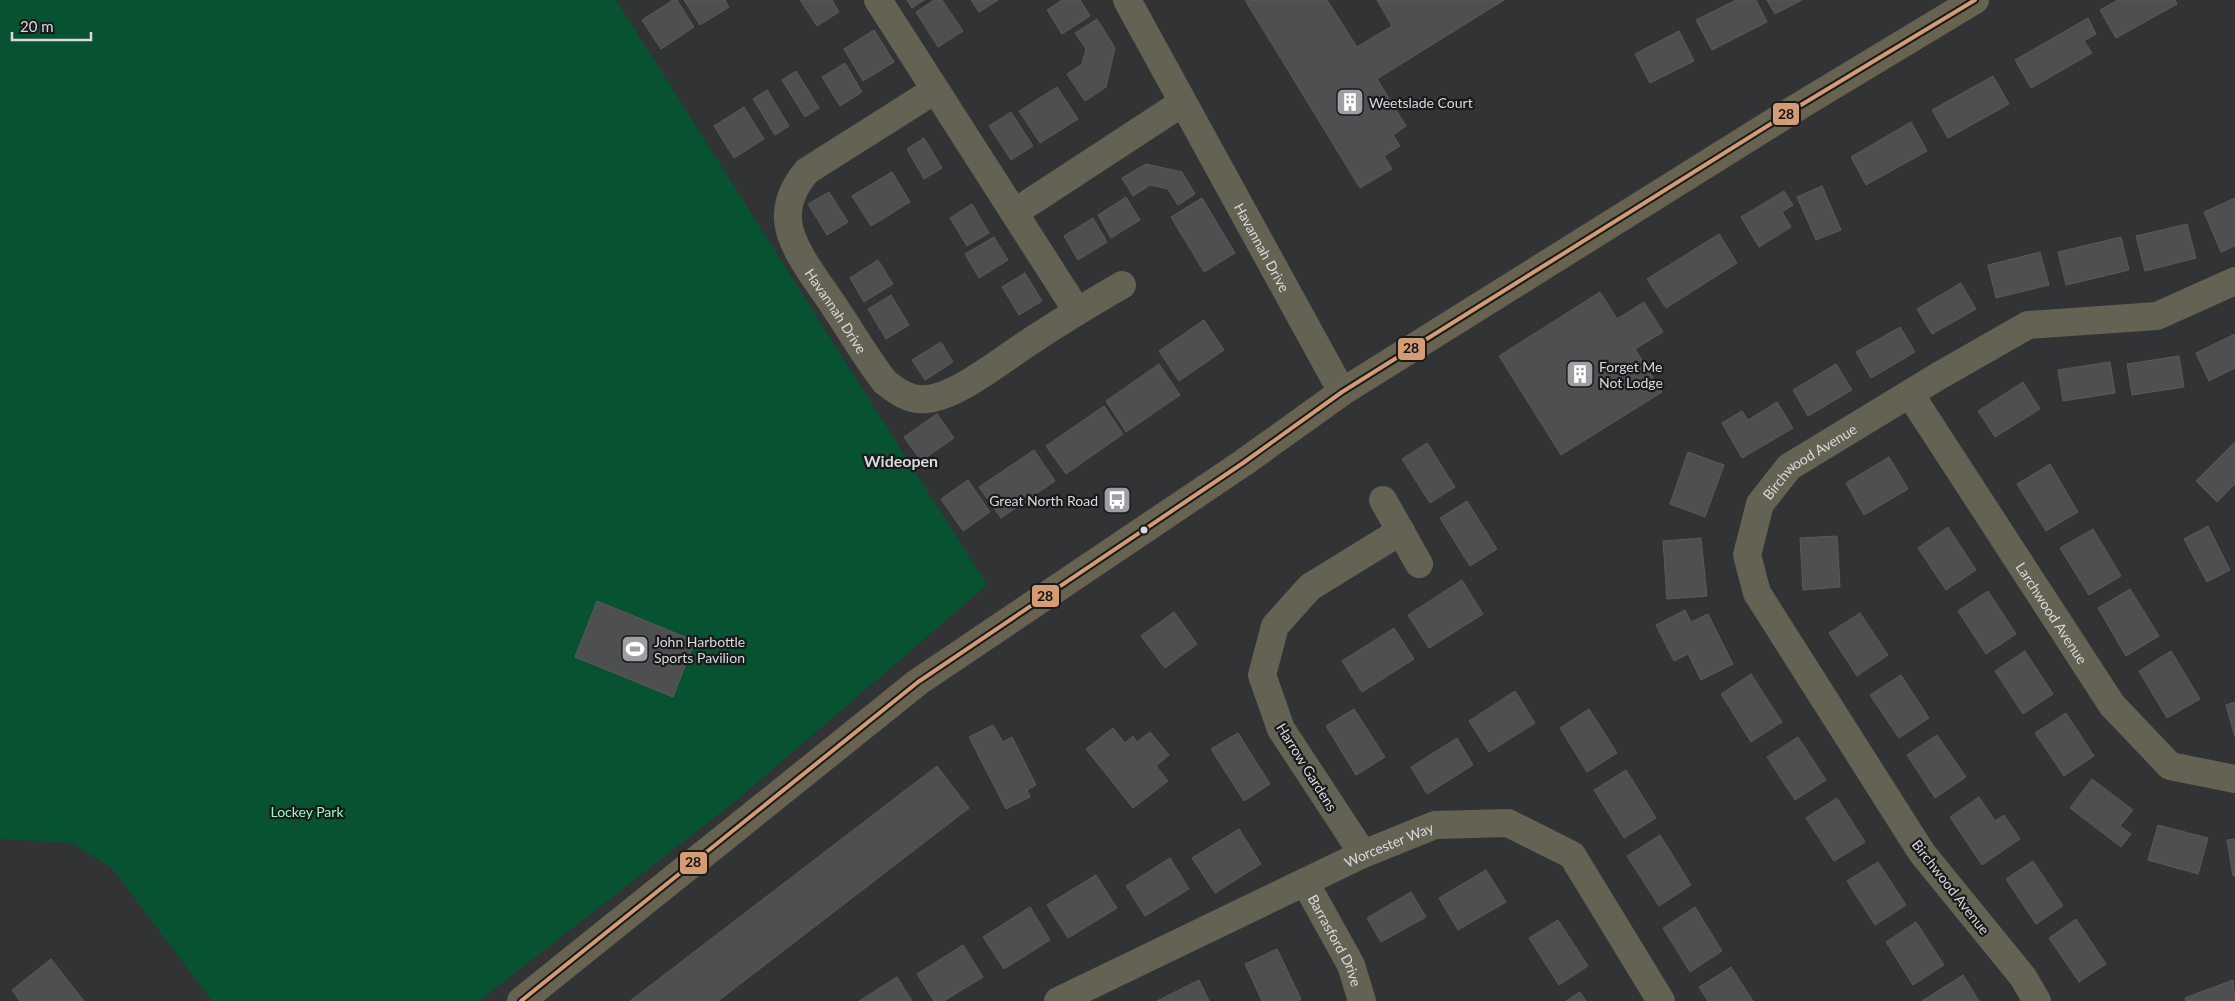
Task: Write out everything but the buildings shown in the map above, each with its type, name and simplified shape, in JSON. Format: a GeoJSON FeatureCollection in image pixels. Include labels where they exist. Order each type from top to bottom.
{"type":"FeatureCollection","features":[{"type":"Feature","properties":{"kind":"main road"},"geometry":{"type":"LineString","coordinates":[[521,1001],[918,682],[1243,463],[1342,392],[1760,130],[1975,0]]}},
{"type":"Feature","properties":{"kind":"street"},"geometry":{"type":"LineString","coordinates":[[878,0],[1077,311]]}},
{"type":"Feature","properties":{"kind":"street","name":"Havannah Drive"},"geometry":{"type":"LineString","coordinates":[[1127,0],[1342,392]]}},
{"type":"Feature","properties":{"kind":"street","name":"Havannah Drive"},"geometry":{"type":"LineString","coordinates":[[935,90],[807,171],[791,195],[788,209],[788,221],[798,249],[885,382],[911,398],[924,400],[938,397],[969,381],[1077,311],[1122,285]]}},
{"type":"Feature","properties":{"kind":"street"},"geometry":{"type":"LineString","coordinates":[[1015,212],[1182,103]]}},
{"type":"Feature","properties":{"kind":"street","name":"Birchwood Avenue"},"geometry":{"type":"LineString","coordinates":[[2037,1001],[2023,977],[1922,853],[1757,593],[1747,555],[1760,504],[1789,467],[2028,326],[2084,320],[2157,316],[2235,281]]}},
{"type":"Feature","properties":{"kind":"street","name":"Larchwood Avenue"},"geometry":{"type":"LineString","coordinates":[[1910,394],[2112,705],[2170,766],[2235,779]]}},
{"type":"Feature","properties":{"kind":"street"},"geometry":{"type":"LineString","coordinates":[[1383,500],[1419,564]]}},
{"type":"Feature","properties":{"kind":"street","name":"Harrow Gardens"},"geometry":{"type":"LineString","coordinates":[[1363,854],[1281,729],[1262,675],[1274,626],[1310,587],[1401,531]]}},
{"type":"Feature","properties":{"kind":"street","name":"Worcester Way"},"geometry":{"type":"LineString","coordinates":[[1058,1001],[1363,854],[1435,825],[1508,823],[1572,855],[1661,1001]]}},
{"type":"Feature","properties":{"kind":"street","name":"Barrasford Drive"},"geometry":{"type":"LineString","coordinates":[[1305,882],[1351,966],[1362,1001]]}},
{"type":"Feature","properties":{"kind":"green space","name":"Lockey Park"},"geometry":{"type":"Polygon","coordinates":[[[0,0],[616,0],[987,585],[738,799],[479,1001],[212,1001],[111,867],[71,843],[0,839],[0,0]]]}},
{"type":"Feature","properties":{"kind":"transit line","name":"28"},"geometry":{"type":"LineString","coordinates":[[521,1001],[918,682],[1243,463],[1342,392],[1801,105],[1975,0]]}},
{"type":"Feature","properties":{"kind":"place","name":"Weetslade Court"},"geometry":{"type":"Point","coordinates":[1350,102]}},
{"type":"Feature","properties":{"kind":"place","name":"Forget Me Not Lodge"},"geometry":{"type":"Point","coordinates":[1580,374]}},
{"type":"Feature","properties":{"kind":"place","name":"Great North Road"},"geometry":{"type":"Point","coordinates":[1117,500]}},
{"type":"Feature","properties":{"kind":"place","name":"John Harbottle Sports Pavilion"},"geometry":{"type":"Point","coordinates":[635,649]}},
{"type":"Feature","properties":{"kind":"district","name":"Wideopen"},"geometry":{"type":"Point","coordinates":[901,460]}}]}
